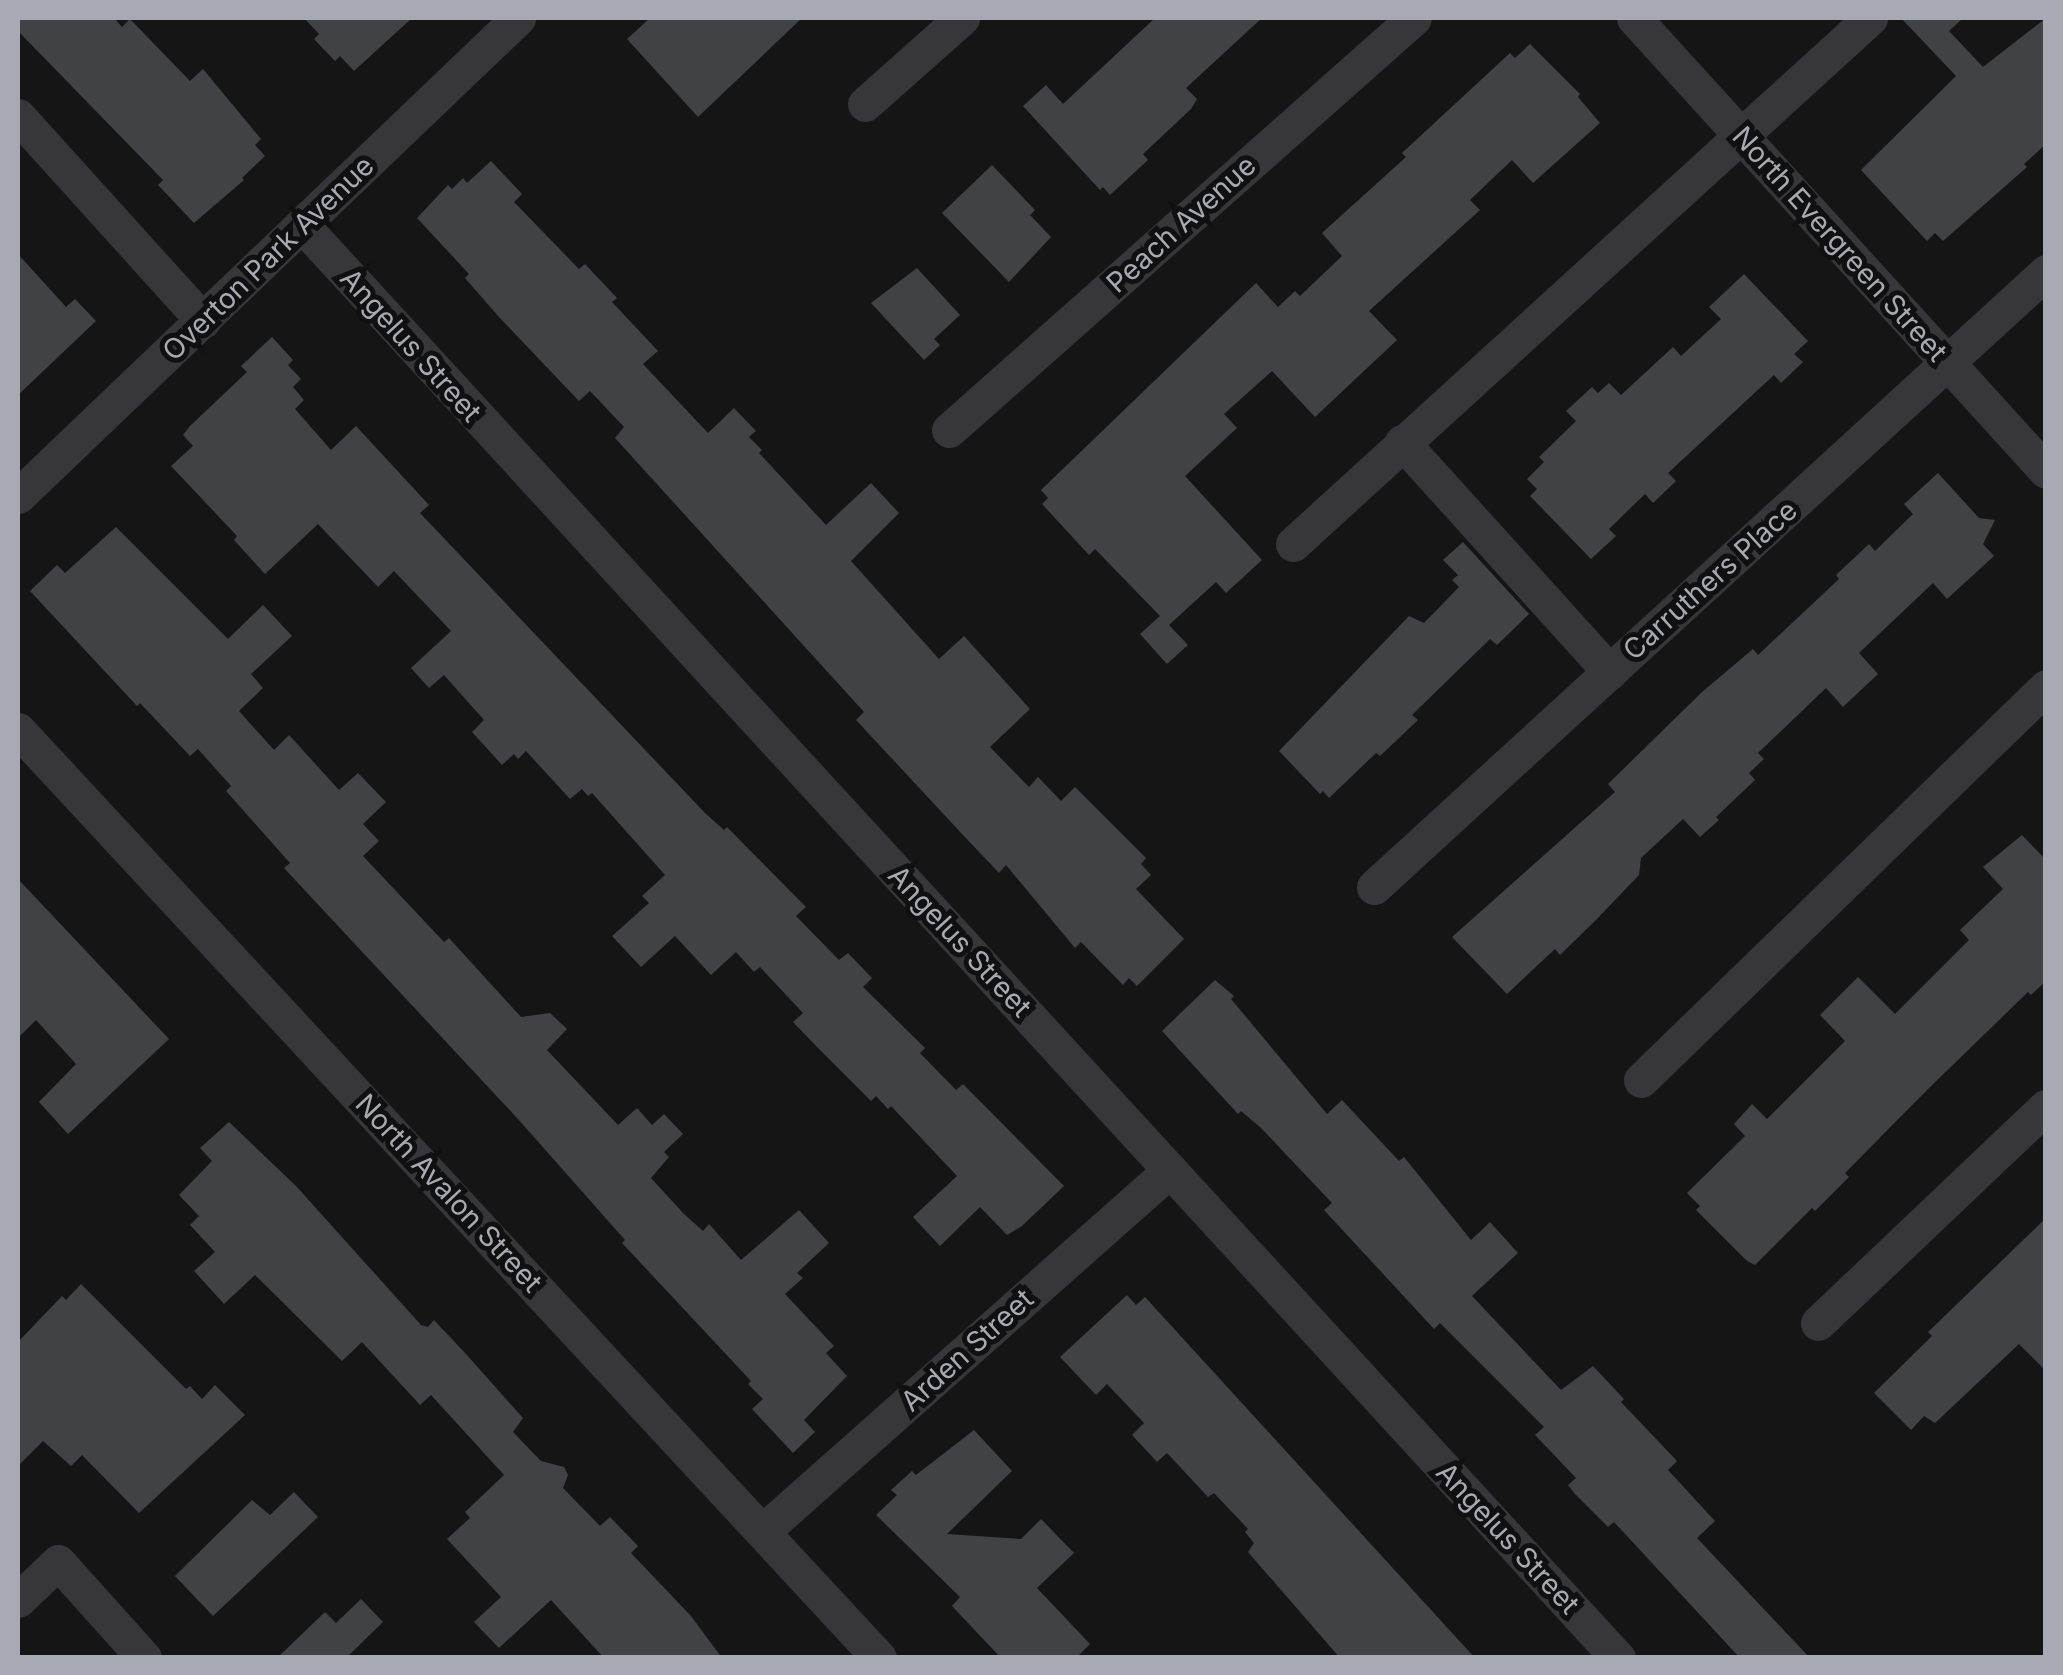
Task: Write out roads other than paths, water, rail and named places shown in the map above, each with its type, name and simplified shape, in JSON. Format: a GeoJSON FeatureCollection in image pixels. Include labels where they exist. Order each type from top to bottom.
{"type":"FeatureCollection","features":[{"type":"Feature","properties":{"kind":"street","name":"Overton Park Avenue"},"geometry":{"type":"LineString","coordinates":[[18,496],[518,18]]}},
{"type":"Feature","properties":{"kind":"street"},"geometry":{"type":"LineString","coordinates":[[865,104],[962,18]]}},
{"type":"Feature","properties":{"kind":"street","name":"Peach Avenue"},"geometry":{"type":"LineString","coordinates":[[949,430],[1414,18]]}},
{"type":"Feature","properties":{"kind":"street","name":"North Evergreen Street"},"geometry":{"type":"LineString","coordinates":[[1634,18],[2046,471]]}},
{"type":"Feature","properties":{"kind":"street"},"geometry":{"type":"LineString","coordinates":[[1292,544],[1739,133],[1870,18]]}},
{"type":"Feature","properties":{"kind":"street"},"geometry":{"type":"LineString","coordinates":[[18,116],[203,321]]}},
{"type":"Feature","properties":{"kind":"street","name":"Angelus Street"},"geometry":{"type":"LineString","coordinates":[[302,225],[1618,1658]]}},
{"type":"Feature","properties":{"kind":"street","name":"Carruthers Place"},"geometry":{"type":"LineString","coordinates":[[1374,888],[2046,272]]}},
{"type":"Feature","properties":{"kind":"street"},"geometry":{"type":"LineString","coordinates":[[1402,442],[1610,672]]}},
{"type":"Feature","properties":{"kind":"street"},"geometry":{"type":"LineString","coordinates":[[1641,1080],[2046,686]]}},
{"type":"Feature","properties":{"kind":"street","name":"North Avalon Street"},"geometry":{"type":"LineString","coordinates":[[18,730],[878,1658]]}},
{"type":"Feature","properties":{"kind":"street"},"geometry":{"type":"LineString","coordinates":[[1818,1323],[2046,1108]]}},
{"type":"Feature","properties":{"kind":"street","name":"Arden Street"},"geometry":{"type":"LineString","coordinates":[[763,1531],[1170,1170]]}},
{"type":"Feature","properties":{"kind":"street"},"geometry":{"type":"LineString","coordinates":[[18,1600],[58,1562],[144,1658]]}}]}
